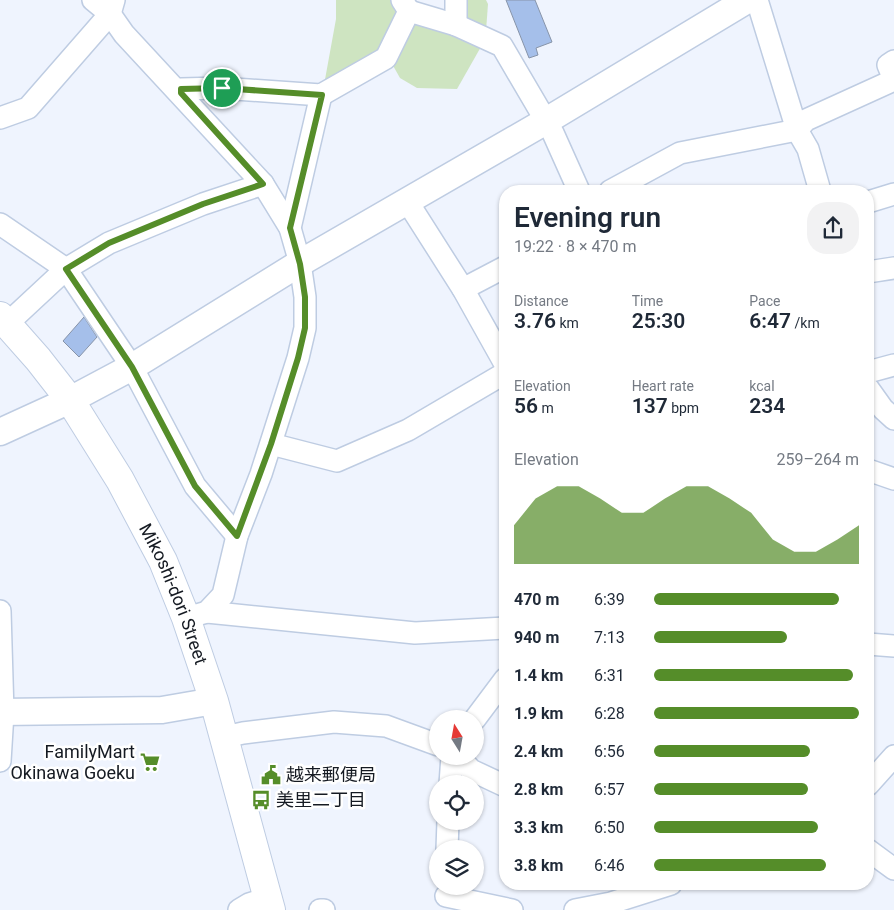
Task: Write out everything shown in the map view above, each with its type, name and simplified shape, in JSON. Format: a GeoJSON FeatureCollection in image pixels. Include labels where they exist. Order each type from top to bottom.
{"type":"FeatureCollection","features":[{"type":"Feature","properties":{"kind":"highway","name":"Mikoshi-dori Street"},"geometry":{"type":"LineString","coordinates":[[4,320],[70,400],[120,480],[163,560],[196,615],[214,701],[270,904]]}},
{"type":"Feature","properties":{"kind":"street"},"geometry":{"type":"LineString","coordinates":[[93,0],[112,7],[124,34],[181,93],[263,184],[290,228],[300,264],[305,297],[305,328],[298,358],[271,444],[237,536],[223,595],[196,615]]}},
{"type":"Feature","properties":{"kind":"street"},"geometry":{"type":"LineString","coordinates":[[456,0],[456,25]]}},
{"type":"Feature","properties":{"kind":"street"},"geometry":{"type":"LineString","coordinates":[[0,432],[70,400],[132,367],[300,264],[546,121],[747,0]]}},
{"type":"Feature","properties":{"kind":"street"},"geometry":{"type":"LineString","coordinates":[[757,0],[797,130],[808,149],[818,185]]}},
{"type":"Feature","properties":{"kind":"street"},"geometry":{"type":"LineString","coordinates":[[181,93],[181,89],[222,88],[322,95],[386,58],[406,6],[456,25],[502,46],[546,121],[576,185]]}},
{"type":"Feature","properties":{"kind":"street"},"geometry":{"type":"LineString","coordinates":[[0,118],[28,108],[112,7]]}},
{"type":"Feature","properties":{"kind":"street"},"geometry":{"type":"LineString","coordinates":[[621,185],[680,154],[797,130],[806,120],[894,80],[888,65],[894,61]]}},
{"type":"Feature","properties":{"kind":"street"},"geometry":{"type":"LineString","coordinates":[[290,228],[322,95]]}},
{"type":"Feature","properties":{"kind":"street"},"geometry":{"type":"LineString","coordinates":[[4,320],[66,269],[109,243],[203,204],[263,184]]}},
{"type":"Feature","properties":{"kind":"street"},"geometry":{"type":"LineString","coordinates":[[874,200],[894,194]]}},
{"type":"Feature","properties":{"kind":"street"},"geometry":{"type":"LineString","coordinates":[[406,201],[463,289],[499,353]]}},
{"type":"Feature","properties":{"kind":"street"},"geometry":{"type":"LineString","coordinates":[[0,224],[66,269],[132,367],[195,486],[237,536]]}},
{"type":"Feature","properties":{"kind":"street"},"geometry":{"type":"LineString","coordinates":[[874,271],[894,268]]}},
{"type":"Feature","properties":{"kind":"street"},"geometry":{"type":"LineString","coordinates":[[463,289],[499,271]]}},
{"type":"Feature","properties":{"kind":"street"},"geometry":{"type":"LineString","coordinates":[[874,370],[894,365]]}},
{"type":"Feature","properties":{"kind":"street"},"geometry":{"type":"LineString","coordinates":[[271,444],[337,461],[408,430],[499,377]]}},
{"type":"Feature","properties":{"kind":"street"},"geometry":{"type":"LineString","coordinates":[[874,396],[894,419]]}},
{"type":"Feature","properties":{"kind":"street"},"geometry":{"type":"LineString","coordinates":[[874,472],[894,479]]}},
{"type":"Feature","properties":{"kind":"street"},"geometry":{"type":"LineString","coordinates":[[0,611],[2,712],[0,761]]}},
{"type":"Feature","properties":{"kind":"street"},"geometry":{"type":"LineString","coordinates":[[196,615],[415,633],[499,628]]}},
{"type":"Feature","properties":{"kind":"street"},"geometry":{"type":"LineString","coordinates":[[874,644],[894,646]]}},
{"type":"Feature","properties":{"kind":"street"},"geometry":{"type":"LineString","coordinates":[[482,710],[499,687]]}},
{"type":"Feature","properties":{"kind":"street"},"geometry":{"type":"LineString","coordinates":[[2,712],[162,710],[214,701]]}},
{"type":"Feature","properties":{"kind":"street"},"geometry":{"type":"LineString","coordinates":[[225,737],[334,722],[386,726],[429,742]]}},
{"type":"Feature","properties":{"kind":"street"},"geometry":{"type":"LineString","coordinates":[[874,778],[894,756]]}},
{"type":"Feature","properties":{"kind":"street"},"geometry":{"type":"LineString","coordinates":[[466,765],[471,770],[499,783]]}},
{"type":"Feature","properties":{"kind":"street"},"geometry":{"type":"LineString","coordinates":[[874,854],[894,868]]}},
{"type":"Feature","properties":{"kind":"street"},"geometry":{"type":"LineString","coordinates":[[575,910],[611,903],[638,890]]}},
{"type":"Feature","properties":{"kind":"street"},"geometry":{"type":"LineString","coordinates":[[443,897],[512,910]]}},
{"type":"Feature","properties":{"kind":"street"},"geometry":{"type":"LineString","coordinates":[[239,910],[249,904],[270,904]]}},
{"type":"Feature","properties":{"kind":"green space"},"geometry":{"type":"Polygon","coordinates":[[[336,0],[399,0],[403,11],[382,54],[324,85],[336,19],[336,0]]]}},
{"type":"Feature","properties":{"kind":"green space"},"geometry":{"type":"Polygon","coordinates":[[[463,0],[486,0],[488,4],[486,31],[462,20],[463,0]]]}},
{"type":"Feature","properties":{"kind":"green space"},"geometry":{"type":"Polygon","coordinates":[[[411,22],[482,45],[457,89],[417,88],[400,78],[391,62],[411,22]]]}},
{"type":"Feature","properties":{"kind":"building"},"geometry":{"type":"Polygon","coordinates":[[[506,0],[535,0],[552,42],[536,48],[538,55],[529,58],[506,0]]]}},
{"type":"Feature","properties":{"kind":"building"},"geometry":{"type":"Polygon","coordinates":[[[84,317],[97,337],[79,357],[63,341],[84,317]]]}},
{"type":"Feature","properties":{"kind":"place","name":"FamilyMart Okinawa Goeku"},"geometry":{"type":"Point","coordinates":[150,762]}},
{"type":"Feature","properties":{"kind":"place","name":"越来郵便局"},"geometry":{"type":"Point","coordinates":[271,775]}},
{"type":"Feature","properties":{"kind":"place","name":"美里二丁目"},"geometry":{"type":"Point","coordinates":[261,800]}},
{"type":"Feature","properties":{"kind":"route"},"geometry":{"type":"LineString","coordinates":[[222,88],[322,95],[290,228],[300,264],[305,297],[305,328],[298,358],[271,444],[237,536],[195,486],[132,367],[66,269],[109,243],[203,204],[263,184],[181,93],[181,89],[222,88]]}}]}
